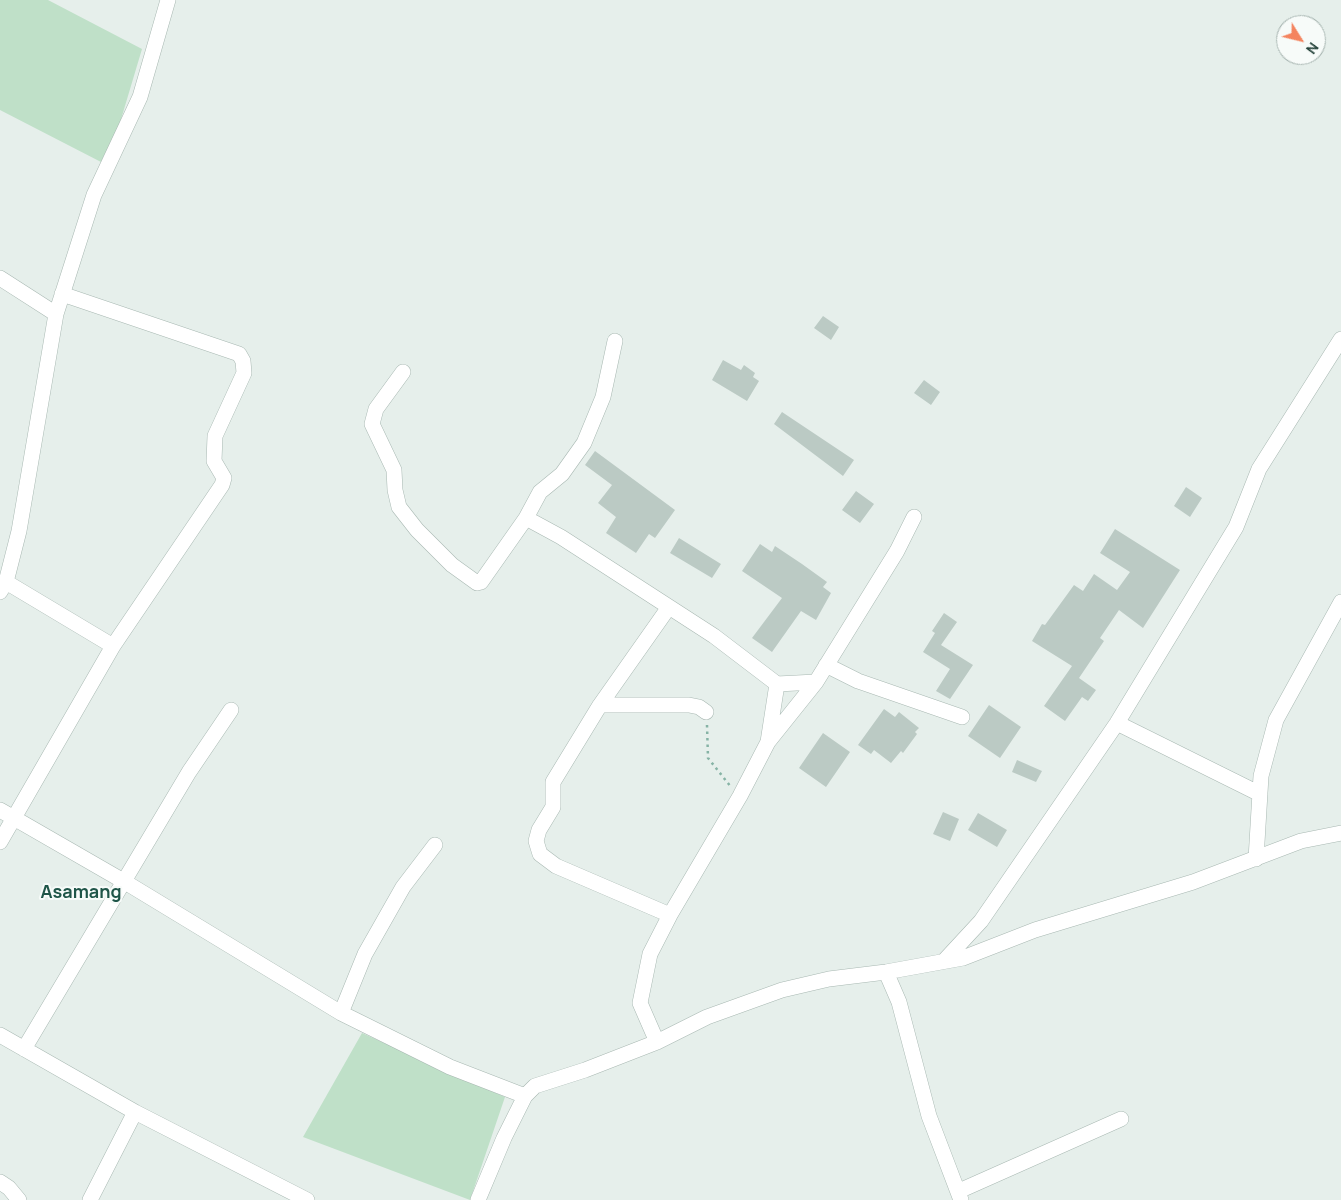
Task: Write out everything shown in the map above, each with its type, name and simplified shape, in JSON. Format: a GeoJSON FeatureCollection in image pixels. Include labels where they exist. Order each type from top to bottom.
{"type":"FeatureCollection","features":[{"type":"Feature","properties":{"kind":"street"},"geometry":{"type":"LineString","coordinates":[[114,646],[3,587],[19,531],[56,314],[94,195],[140,98],[168,0]]}},
{"type":"Feature","properties":{"kind":"street"},"geometry":{"type":"LineString","coordinates":[[0,278],[56,314]]}},
{"type":"Feature","properties":{"kind":"street"},"geometry":{"type":"LineString","coordinates":[[0,842],[114,646],[222,485],[224,478],[214,461],[215,436],[244,373],[243,361],[238,354],[62,294]]}},
{"type":"Feature","properties":{"kind":"street"},"geometry":{"type":"LineString","coordinates":[[944,961],[981,921],[1117,723],[1236,526],[1246,506],[1259,469],[1341,339]]}},
{"type":"Feature","properties":{"kind":"street"},"geometry":{"type":"LineString","coordinates":[[404,372],[376,409],[372,424],[394,470],[394,490],[399,507],[417,530],[452,565],[477,583],[481,582],[526,518],[540,492],[562,474],[584,443],[603,397],[615,342]]}},
{"type":"Feature","properties":{"kind":"street"},"geometry":{"type":"LineString","coordinates":[[658,1042],[642,1010],[640,993],[650,954],[740,796],[768,742],[816,682],[897,551],[914,516]]}},
{"type":"Feature","properties":{"kind":"street"},"geometry":{"type":"LineString","coordinates":[[526,518],[561,537],[714,636],[777,684],[816,682]]}},
{"type":"Feature","properties":{"kind":"street"},"geometry":{"type":"LineString","coordinates":[[1256,859],[1261,776],[1276,720],[1341,602]]}},
{"type":"Feature","properties":{"kind":"street"},"geometry":{"type":"LineString","coordinates":[[669,607],[600,705],[552,782],[553,807],[539,830],[536,841],[540,854],[556,866],[670,916]]}},
{"type":"Feature","properties":{"kind":"street"},"geometry":{"type":"LineString","coordinates":[[826,665],[858,681],[962,717]]}},
{"type":"Feature","properties":{"kind":"street"},"geometry":{"type":"LineString","coordinates":[[768,742],[777,684]]}},
{"type":"Feature","properties":{"kind":"street"},"geometry":{"type":"LineString","coordinates":[[600,705],[689,704],[699,707],[706,712]]}},
{"type":"Feature","properties":{"kind":"street"},"geometry":{"type":"LineString","coordinates":[[24,1049],[125,882],[188,772],[231,710]]}},
{"type":"Feature","properties":{"kind":"street"},"geometry":{"type":"LineString","coordinates":[[1117,723],[1260,794]]}},
{"type":"Feature","properties":{"kind":"street"},"geometry":{"type":"LineString","coordinates":[[0,810],[125,882],[341,1012],[450,1067],[525,1096]]}},
{"type":"Feature","properties":{"kind":"street"},"geometry":{"type":"LineString","coordinates":[[478,1200],[504,1138],[525,1096],[535,1086],[585,1070],[658,1042],[707,1017],[782,990],[829,980],[963,958],[1035,930],[1148,896],[1256,859],[1301,841],[1341,833]]}},
{"type":"Feature","properties":{"kind":"street"},"geometry":{"type":"LineString","coordinates":[[341,1012],[364,954],[403,887],[435,845]]}},
{"type":"Feature","properties":{"kind":"street"},"geometry":{"type":"LineString","coordinates":[[886,972],[899,1002],[929,1116],[960,1196],[1120,1119]]}},
{"type":"Feature","properties":{"kind":"street"},"geometry":{"type":"LineString","coordinates":[[0,1035],[135,1112],[307,1200]]}},
{"type":"Feature","properties":{"kind":"street"},"geometry":{"type":"LineString","coordinates":[[90,1200],[135,1112]]}},
{"type":"Feature","properties":{"kind":"street"},"geometry":{"type":"LineString","coordinates":[[0,1182],[9,1188],[19,1200]]}},
{"type":"Feature","properties":{"kind":"path"},"geometry":{"type":"LineString","coordinates":[[706,712],[709,718],[707,724],[708,758],[740,796]]}},
{"type":"Feature","properties":{"kind":"green space"},"geometry":{"type":"Polygon","coordinates":[[[0,0],[48,0],[142,49],[119,126],[101,162],[0,110],[0,0]]]}},
{"type":"Feature","properties":{"kind":"green space"},"geometry":{"type":"Polygon","coordinates":[[[362,1033],[505,1097],[470,1200],[303,1137],[362,1033]]]}},
{"type":"Feature","properties":{"kind":"building"},"geometry":{"type":"Polygon","coordinates":[[[823,316],[839,327],[831,340],[814,328],[823,316]]]}},
{"type":"Feature","properties":{"kind":"building"},"geometry":{"type":"Polygon","coordinates":[[[723,360],[741,370],[744,365],[755,373],[753,377],[759,381],[747,401],[712,380],[723,360]]]}},
{"type":"Feature","properties":{"kind":"building"},"geometry":{"type":"Polygon","coordinates":[[[924,380],[940,392],[931,405],[914,393],[924,380]]]}},
{"type":"Feature","properties":{"kind":"building"},"geometry":{"type":"Polygon","coordinates":[[[782,412],[854,460],[843,476],[774,424],[782,412]]]}},
{"type":"Feature","properties":{"kind":"building"},"geometry":{"type":"Polygon","coordinates":[[[595,451],[675,510],[655,538],[649,534],[636,553],[606,533],[616,517],[598,503],[612,485],[585,465],[595,451]]]}},
{"type":"Feature","properties":{"kind":"building"},"geometry":{"type":"Polygon","coordinates":[[[1186,487],[1202,498],[1190,517],[1174,506],[1186,487]]]}},
{"type":"Feature","properties":{"kind":"building"},"geometry":{"type":"Polygon","coordinates":[[[856,491],[874,504],[860,523],[842,510],[856,491]]]}},
{"type":"Feature","properties":{"kind":"building"},"geometry":{"type":"Polygon","coordinates":[[[1115,529],[1180,570],[1143,628],[1119,610],[1100,638],[1104,641],[1079,678],[1096,690],[1088,701],[1082,697],[1065,721],[1044,706],[1072,666],[1032,641],[1042,624],[1045,625],[1074,585],[1083,591],[1094,574],[1117,590],[1130,572],[1100,553],[1115,529]]]}},
{"type":"Feature","properties":{"kind":"building"},"geometry":{"type":"Polygon","coordinates":[[[679,538],[721,564],[712,578],[670,553],[679,538]]]}},
{"type":"Feature","properties":{"kind":"building"},"geometry":{"type":"Polygon","coordinates":[[[760,544],[772,552],[775,546],[802,564],[827,582],[823,587],[831,593],[816,620],[801,611],[772,652],[752,638],[782,598],[742,571],[760,544]]]}},
{"type":"Feature","properties":{"kind":"building"},"geometry":{"type":"Polygon","coordinates":[[[944,613],[957,622],[941,645],[973,665],[950,699],[936,691],[950,669],[923,652],[935,633],[932,631],[944,613]]]}},
{"type":"Feature","properties":{"kind":"building"},"geometry":{"type":"Polygon","coordinates":[[[989,705],[1021,727],[1000,758],[968,736],[989,705]]]}},
{"type":"Feature","properties":{"kind":"building"},"geometry":{"type":"Polygon","coordinates":[[[884,709],[895,717],[899,712],[919,728],[915,732],[917,734],[903,753],[901,751],[891,763],[874,750],[871,754],[858,745],[884,709]]]}},
{"type":"Feature","properties":{"kind":"building"},"geometry":{"type":"Polygon","coordinates":[[[823,733],[850,752],[826,787],[799,768],[823,733]]]}},
{"type":"Feature","properties":{"kind":"building"},"geometry":{"type":"Polygon","coordinates":[[[1017,760],[1042,771],[1036,782],[1012,772],[1017,760]]]}},
{"type":"Feature","properties":{"kind":"building"},"geometry":{"type":"Polygon","coordinates":[[[943,812],[959,819],[950,841],[933,834],[943,812]]]}},
{"type":"Feature","properties":{"kind":"building"},"geometry":{"type":"Polygon","coordinates":[[[978,813],[1007,830],[997,847],[968,830],[978,813]]]}},
{"type":"Feature","properties":{"kind":"district","name":"Asamang"},"geometry":{"type":"Point","coordinates":[81,893]}}]}
